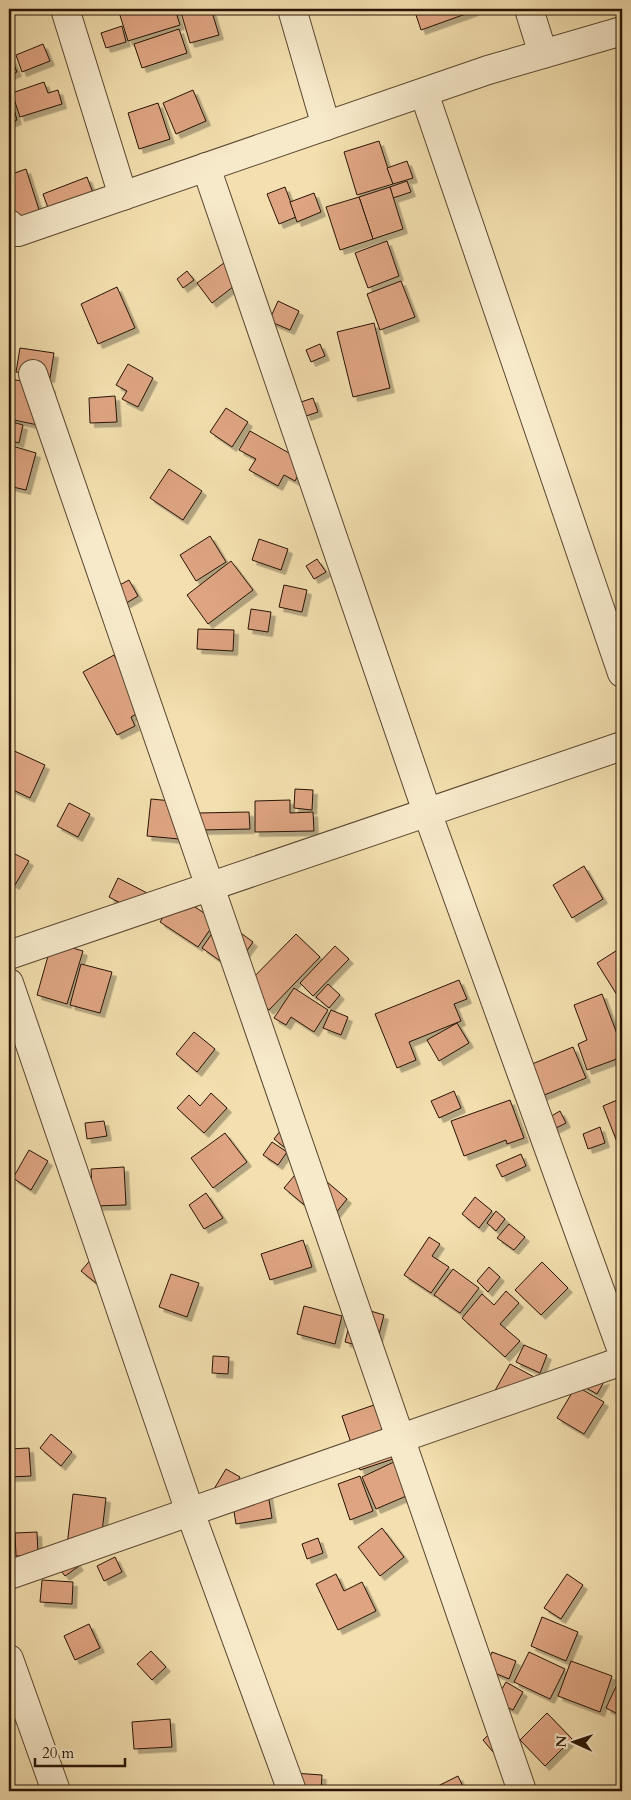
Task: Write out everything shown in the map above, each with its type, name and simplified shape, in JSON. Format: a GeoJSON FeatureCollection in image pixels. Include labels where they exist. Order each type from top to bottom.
{"type":"FeatureCollection","features":[{"type":"Feature","properties":{"kind":"street"},"geometry":{"type":"LineString","coordinates":[[65,9],[123,196]]}},
{"type":"Feature","properties":{"kind":"street"},"geometry":{"type":"LineString","coordinates":[[292,9],[326,126]]}},
{"type":"Feature","properties":{"kind":"street"},"geometry":{"type":"LineString","coordinates":[[529,9],[543,54]]}},
{"type":"Feature","properties":{"kind":"street"},"geometry":{"type":"LineString","coordinates":[[9,224],[18,232],[488,70],[622,32]]}},
{"type":"Feature","properties":{"kind":"street"},"geometry":{"type":"LineString","coordinates":[[424,93],[622,673]]}},
{"type":"Feature","properties":{"kind":"street"},"geometry":{"type":"LineString","coordinates":[[206,167],[428,812],[622,1351]]}},
{"type":"Feature","properties":{"kind":"street"},"geometry":{"type":"LineString","coordinates":[[33,374],[522,1791]]}},
{"type":"Feature","properties":{"kind":"street"},"geometry":{"type":"LineString","coordinates":[[9,955],[622,746]]}},
{"type":"Feature","properties":{"kind":"street"},"geometry":{"type":"LineString","coordinates":[[9,983],[190,1512],[292,1791]]}},
{"type":"Feature","properties":{"kind":"street"},"geometry":{"type":"LineString","coordinates":[[9,1575],[622,1361]]}},
{"type":"Feature","properties":{"kind":"street"},"geometry":{"type":"LineString","coordinates":[[9,1659],[56,1791]]}},
{"type":"Feature","properties":{"kind":"building"},"geometry":{"type":"Polygon","coordinates":[[[118,9],[175,9],[180,25],[128,41],[118,9]]]}},
{"type":"Feature","properties":{"kind":"building"},"geometry":{"type":"Polygon","coordinates":[[[180,9],[211,9],[219,35],[190,43],[180,9]]]}},
{"type":"Feature","properties":{"kind":"building"},"geometry":{"type":"Polygon","coordinates":[[[414,9],[473,9],[474,11],[421,30],[414,9]]]}},
{"type":"Feature","properties":{"kind":"building"},"geometry":{"type":"Polygon","coordinates":[[[122,26],[126,42],[106,48],[101,33],[122,26]]]}},
{"type":"Feature","properties":{"kind":"building"},"geometry":{"type":"Polygon","coordinates":[[[179,29],[187,53],[142,68],[134,44],[179,29]]]}},
{"type":"Feature","properties":{"kind":"building"},"geometry":{"type":"Polygon","coordinates":[[[43,44],[50,61],[22,72],[16,55],[43,44]]]}},
{"type":"Feature","properties":{"kind":"building"},"geometry":{"type":"Polygon","coordinates":[[[9,53],[17,72],[9,75],[9,53]]]}},
{"type":"Feature","properties":{"kind":"building"},"geometry":{"type":"Polygon","coordinates":[[[44,82],[48,93],[58,90],[62,104],[20,117],[12,93],[44,82]]]}},
{"type":"Feature","properties":{"kind":"building"},"geometry":{"type":"Polygon","coordinates":[[[193,90],[206,121],[176,134],[163,103],[193,90]]]}},
{"type":"Feature","properties":{"kind":"building"},"geometry":{"type":"Polygon","coordinates":[[[9,91],[17,120],[9,123],[9,91]]]}},
{"type":"Feature","properties":{"kind":"building"},"geometry":{"type":"Polygon","coordinates":[[[158,103],[170,139],[139,149],[128,113],[158,103]]]}},
{"type":"Feature","properties":{"kind":"building"},"geometry":{"type":"Polygon","coordinates":[[[379,141],[393,184],[357,195],[344,152],[379,141]]]}},
{"type":"Feature","properties":{"kind":"building"},"geometry":{"type":"Polygon","coordinates":[[[407,161],[413,178],[393,184],[387,168],[407,161]]]}},
{"type":"Feature","properties":{"kind":"building"},"geometry":{"type":"Polygon","coordinates":[[[26,169],[42,219],[9,230],[9,175],[26,169]]]}},
{"type":"Feature","properties":{"kind":"building"},"geometry":{"type":"Polygon","coordinates":[[[87,177],[95,198],[51,216],[43,194],[87,177]]]}},
{"type":"Feature","properties":{"kind":"building"},"geometry":{"type":"Polygon","coordinates":[[[407,181],[411,192],[393,198],[390,187],[407,181]]]}},
{"type":"Feature","properties":{"kind":"building"},"geometry":{"type":"Polygon","coordinates":[[[285,187],[296,217],[279,224],[267,194],[285,187]]]}},
{"type":"Feature","properties":{"kind":"building"},"geometry":{"type":"Polygon","coordinates":[[[390,187],[403,229],[373,239],[359,197],[390,187]]]}},
{"type":"Feature","properties":{"kind":"building"},"geometry":{"type":"Polygon","coordinates":[[[314,193],[321,212],[297,222],[290,202],[314,193]]]}},
{"type":"Feature","properties":{"kind":"building"},"geometry":{"type":"Polygon","coordinates":[[[359,197],[373,239],[340,250],[326,207],[359,197]]]}},
{"type":"Feature","properties":{"kind":"building"},"geometry":{"type":"Polygon","coordinates":[[[387,241],[399,276],[368,288],[355,253],[387,241]]]}},
{"type":"Feature","properties":{"kind":"building"},"geometry":{"type":"Polygon","coordinates":[[[236,254],[251,273],[212,303],[197,283],[236,254]]]}},
{"type":"Feature","properties":{"kind":"building"},"geometry":{"type":"Polygon","coordinates":[[[187,271],[194,280],[183,288],[177,279],[187,271]]]}},
{"type":"Feature","properties":{"kind":"building"},"geometry":{"type":"Polygon","coordinates":[[[401,281],[415,317],[380,330],[367,294],[401,281]]]}},
{"type":"Feature","properties":{"kind":"building"},"geometry":{"type":"Polygon","coordinates":[[[117,287],[135,328],[98,344],[81,304],[117,287]]]}},
{"type":"Feature","properties":{"kind":"building"},"geometry":{"type":"Polygon","coordinates":[[[278,301],[299,311],[290,330],[269,321],[278,301]]]}},
{"type":"Feature","properties":{"kind":"building"},"geometry":{"type":"Polygon","coordinates":[[[374,323],[390,388],[353,397],[337,332],[374,323]]]}},
{"type":"Feature","properties":{"kind":"building"},"geometry":{"type":"Polygon","coordinates":[[[320,344],[325,356],[311,362],[306,350],[320,344]]]}},
{"type":"Feature","properties":{"kind":"building"},"geometry":{"type":"Polygon","coordinates":[[[20,348],[54,353],[50,378],[16,372],[20,348]]]}},
{"type":"Feature","properties":{"kind":"building"},"geometry":{"type":"Polygon","coordinates":[[[128,364],[153,378],[138,407],[122,399],[127,391],[116,385],[128,364]]]}},
{"type":"Feature","properties":{"kind":"building"},"geometry":{"type":"Polygon","coordinates":[[[11,379],[51,387],[43,426],[9,419],[11,379]]]}},
{"type":"Feature","properties":{"kind":"building"},"geometry":{"type":"Polygon","coordinates":[[[115,396],[117,422],[90,423],[89,398],[115,396]]]}},
{"type":"Feature","properties":{"kind":"building"},"geometry":{"type":"Polygon","coordinates":[[[313,398],[318,412],[306,416],[301,402],[313,398]]]}},
{"type":"Feature","properties":{"kind":"building"},"geometry":{"type":"Polygon","coordinates":[[[226,408],[248,422],[232,447],[210,432],[226,408]]]}},
{"type":"Feature","properties":{"kind":"building"},"geometry":{"type":"Polygon","coordinates":[[[9,421],[23,425],[19,443],[9,440],[9,421]]]}},
{"type":"Feature","properties":{"kind":"building"},"geometry":{"type":"Polygon","coordinates":[[[250,431],[305,462],[295,481],[284,475],[278,486],[249,470],[256,459],[239,450],[250,431]]]}},
{"type":"Feature","properties":{"kind":"building"},"geometry":{"type":"Polygon","coordinates":[[[9,445],[36,453],[26,490],[9,486],[9,445]]]}},
{"type":"Feature","properties":{"kind":"building"},"geometry":{"type":"Polygon","coordinates":[[[169,469],[202,491],[183,520],[150,498],[169,469]]]}},
{"type":"Feature","properties":{"kind":"building"},"geometry":{"type":"Polygon","coordinates":[[[210,536],[226,562],[196,581],[180,555],[210,536]]]}},
{"type":"Feature","properties":{"kind":"building"},"geometry":{"type":"Polygon","coordinates":[[[259,539],[288,549],[281,570],[252,560],[259,539]]]}},
{"type":"Feature","properties":{"kind":"building"},"geometry":{"type":"Polygon","coordinates":[[[317,559],[326,572],[314,579],[306,566],[317,559]]]}},
{"type":"Feature","properties":{"kind":"building"},"geometry":{"type":"Polygon","coordinates":[[[231,561],[253,590],[208,624],[187,595],[231,561]]]}},
{"type":"Feature","properties":{"kind":"building"},"geometry":{"type":"Polygon","coordinates":[[[129,580],[138,596],[123,605],[114,588],[129,580]]]}},
{"type":"Feature","properties":{"kind":"building"},"geometry":{"type":"Polygon","coordinates":[[[284,585],[307,590],[302,612],[279,607],[284,585]]]}},
{"type":"Feature","properties":{"kind":"building"},"geometry":{"type":"Polygon","coordinates":[[[251,609],[271,612],[268,632],[248,629],[251,609]]]}},
{"type":"Feature","properties":{"kind":"building"},"geometry":{"type":"Polygon","coordinates":[[[198,629],[234,630],[233,651],[197,649],[198,629]]]}},
{"type":"Feature","properties":{"kind":"building"},"geometry":{"type":"Polygon","coordinates":[[[114,655],[143,710],[131,717],[135,726],[117,735],[83,672],[114,655]]]}},
{"type":"Feature","properties":{"kind":"building"},"geometry":{"type":"Polygon","coordinates":[[[10,749],[45,765],[30,798],[9,788],[10,749]]]}},
{"type":"Feature","properties":{"kind":"building"},"geometry":{"type":"Polygon","coordinates":[[[295,789],[313,790],[312,810],[294,808],[295,789]]]}},
{"type":"Feature","properties":{"kind":"building"},"geometry":{"type":"Polygon","coordinates":[[[151,799],[183,802],[179,839],[147,836],[151,799]]]}},
{"type":"Feature","properties":{"kind":"building"},"geometry":{"type":"Polygon","coordinates":[[[290,800],[290,813],[313,812],[314,831],[255,832],[255,801],[290,800]]]}},
{"type":"Feature","properties":{"kind":"building"},"geometry":{"type":"Polygon","coordinates":[[[69,803],[90,814],[78,837],[57,826],[69,803]]]}},
{"type":"Feature","properties":{"kind":"building"},"geometry":{"type":"Polygon","coordinates":[[[249,812],[250,829],[200,830],[199,813],[249,812]]]}},
{"type":"Feature","properties":{"kind":"building"},"geometry":{"type":"Polygon","coordinates":[[[9,851],[29,861],[15,885],[9,882],[9,851]]]}},
{"type":"Feature","properties":{"kind":"building"},"geometry":{"type":"Polygon","coordinates":[[[584,866],[603,899],[572,918],[553,885],[584,866]]]}},
{"type":"Feature","properties":{"kind":"building"},"geometry":{"type":"Polygon","coordinates":[[[118,878],[151,895],[141,914],[109,897],[118,878]]]}},
{"type":"Feature","properties":{"kind":"building"},"geometry":{"type":"Polygon","coordinates":[[[177,895],[216,921],[198,947],[160,922],[177,895]]]}},
{"type":"Feature","properties":{"kind":"building"},"geometry":{"type":"Polygon","coordinates":[[[222,919],[253,942],[233,970],[202,948],[222,919]]]}},
{"type":"Feature","properties":{"kind":"building"},"geometry":{"type":"Polygon","coordinates":[[[296,934],[320,957],[269,1010],[245,986],[296,934]]]}},
{"type":"Feature","properties":{"kind":"building"},"geometry":{"type":"Polygon","coordinates":[[[52,942],[83,951],[67,1004],[37,995],[52,942]]]}},
{"type":"Feature","properties":{"kind":"building"},"geometry":{"type":"Polygon","coordinates":[[[335,946],[349,959],[313,996],[300,983],[335,946]]]}},
{"type":"Feature","properties":{"kind":"building"},"geometry":{"type":"Polygon","coordinates":[[[622,947],[622,992],[617,995],[597,963],[622,947]]]}},
{"type":"Feature","properties":{"kind":"building"},"geometry":{"type":"Polygon","coordinates":[[[81,964],[112,972],[100,1013],[70,1005],[81,964]]]}},
{"type":"Feature","properties":{"kind":"building"},"geometry":{"type":"Polygon","coordinates":[[[459,980],[467,999],[454,1004],[461,1021],[409,1042],[416,1060],[397,1068],[375,1014],[459,980]]]}},
{"type":"Feature","properties":{"kind":"building"},"geometry":{"type":"Polygon","coordinates":[[[328,984],[340,995],[329,1008],[316,997],[328,984]]]}},
{"type":"Feature","properties":{"kind":"building"},"geometry":{"type":"Polygon","coordinates":[[[294,988],[328,1010],[314,1032],[291,1017],[286,1025],[274,1018],[294,988]]]}},
{"type":"Feature","properties":{"kind":"building"},"geometry":{"type":"Polygon","coordinates":[[[602,994],[622,1047],[622,1057],[587,1070],[578,1044],[587,1040],[574,1005],[602,994]]]}},
{"type":"Feature","properties":{"kind":"building"},"geometry":{"type":"Polygon","coordinates":[[[331,1010],[348,1017],[341,1035],[323,1028],[331,1010]]]}},
{"type":"Feature","properties":{"kind":"building"},"geometry":{"type":"Polygon","coordinates":[[[457,1023],[469,1043],[439,1061],[427,1040],[457,1023]]]}},
{"type":"Feature","properties":{"kind":"building"},"geometry":{"type":"Polygon","coordinates":[[[194,1032],[215,1049],[197,1072],[176,1054],[194,1032]]]}},
{"type":"Feature","properties":{"kind":"building"},"geometry":{"type":"Polygon","coordinates":[[[573,1047],[586,1078],[537,1098],[525,1067],[573,1047]]]}},
{"type":"Feature","properties":{"kind":"building"},"geometry":{"type":"Polygon","coordinates":[[[454,1091],[461,1108],[439,1118],[431,1101],[454,1091]]]}},
{"type":"Feature","properties":{"kind":"building"},"geometry":{"type":"Polygon","coordinates":[[[211,1093],[227,1108],[204,1133],[177,1108],[189,1095],[200,1106],[211,1093]]]}},
{"type":"Feature","properties":{"kind":"building"},"geometry":{"type":"Polygon","coordinates":[[[622,1098],[622,1139],[617,1142],[603,1106],[622,1098]]]}},
{"type":"Feature","properties":{"kind":"building"},"geometry":{"type":"Polygon","coordinates":[[[510,1100],[524,1138],[507,1144],[506,1140],[464,1156],[451,1121],[510,1100]]]}},
{"type":"Feature","properties":{"kind":"building"},"geometry":{"type":"Polygon","coordinates":[[[560,1111],[566,1123],[554,1129],[548,1118],[560,1111]]]}},
{"type":"Feature","properties":{"kind":"building"},"geometry":{"type":"Polygon","coordinates":[[[104,1121],[107,1136],[87,1139],[85,1123],[104,1121]]]}},
{"type":"Feature","properties":{"kind":"building"},"geometry":{"type":"Polygon","coordinates":[[[284,1126],[289,1151],[274,1139],[284,1126]]]}},
{"type":"Feature","properties":{"kind":"building"},"geometry":{"type":"Polygon","coordinates":[[[600,1127],[605,1143],[588,1149],[583,1134],[600,1127]]]}},
{"type":"Feature","properties":{"kind":"building"},"geometry":{"type":"Polygon","coordinates":[[[225,1133],[247,1162],[213,1188],[191,1158],[225,1133]]]}},
{"type":"Feature","properties":{"kind":"building"},"geometry":{"type":"Polygon","coordinates":[[[272,1142],[287,1152],[278,1165],[263,1155],[272,1142]]]}},
{"type":"Feature","properties":{"kind":"building"},"geometry":{"type":"Polygon","coordinates":[[[29,1150],[48,1161],[31,1190],[13,1178],[29,1150]]]}},
{"type":"Feature","properties":{"kind":"building"},"geometry":{"type":"Polygon","coordinates":[[[521,1154],[526,1166],[502,1177],[496,1165],[521,1154]]]}},
{"type":"Feature","properties":{"kind":"building"},"geometry":{"type":"Polygon","coordinates":[[[305,1163],[347,1199],[327,1224],[284,1188],[305,1163]]]}},
{"type":"Feature","properties":{"kind":"building"},"geometry":{"type":"Polygon","coordinates":[[[124,1167],[126,1205],[93,1206],[91,1169],[124,1167]]]}},
{"type":"Feature","properties":{"kind":"building"},"geometry":{"type":"Polygon","coordinates":[[[206,1193],[223,1218],[204,1229],[189,1205],[206,1193]]]}},
{"type":"Feature","properties":{"kind":"building"},"geometry":{"type":"Polygon","coordinates":[[[475,1197],[492,1211],[479,1228],[462,1214],[475,1197]]]}},
{"type":"Feature","properties":{"kind":"building"},"geometry":{"type":"Polygon","coordinates":[[[496,1211],[505,1219],[496,1231],[487,1223],[496,1211]]]}},
{"type":"Feature","properties":{"kind":"building"},"geometry":{"type":"Polygon","coordinates":[[[509,1224],[525,1237],[514,1250],[497,1238],[509,1224]]]}},
{"type":"Feature","properties":{"kind":"building"},"geometry":{"type":"Polygon","coordinates":[[[429,1237],[440,1244],[432,1256],[449,1267],[431,1293],[404,1275],[429,1237]]]}},
{"type":"Feature","properties":{"kind":"building"},"geometry":{"type":"Polygon","coordinates":[[[303,1240],[312,1267],[270,1280],[261,1254],[303,1240]]]}},
{"type":"Feature","properties":{"kind":"building"},"geometry":{"type":"Polygon","coordinates":[[[93,1257],[109,1269],[97,1284],[81,1271],[93,1257]]]}},
{"type":"Feature","properties":{"kind":"building"},"geometry":{"type":"Polygon","coordinates":[[[542,1262],[568,1288],[541,1315],[515,1290],[542,1262]]]}},
{"type":"Feature","properties":{"kind":"building"},"geometry":{"type":"Polygon","coordinates":[[[489,1267],[500,1277],[488,1292],[477,1281],[489,1267]]]}},
{"type":"Feature","properties":{"kind":"building"},"geometry":{"type":"Polygon","coordinates":[[[453,1269],[479,1288],[460,1313],[434,1295],[453,1269]]]}},
{"type":"Feature","properties":{"kind":"building"},"geometry":{"type":"Polygon","coordinates":[[[171,1274],[199,1283],[187,1317],[159,1307],[171,1274]]]}},
{"type":"Feature","properties":{"kind":"building"},"geometry":{"type":"Polygon","coordinates":[[[506,1291],[519,1303],[500,1324],[520,1341],[505,1357],[462,1318],[482,1294],[494,1305],[506,1291]]]}},
{"type":"Feature","properties":{"kind":"building"},"geometry":{"type":"Polygon","coordinates":[[[304,1306],[342,1316],[335,1344],[297,1334],[304,1306]]]}},
{"type":"Feature","properties":{"kind":"building"},"geometry":{"type":"Polygon","coordinates":[[[354,1306],[384,1315],[375,1350],[345,1342],[354,1306]]]}},
{"type":"Feature","properties":{"kind":"building"},"geometry":{"type":"Polygon","coordinates":[[[524,1345],[547,1355],[540,1373],[516,1362],[524,1345]]]}},
{"type":"Feature","properties":{"kind":"building"},"geometry":{"type":"Polygon","coordinates":[[[213,1356],[229,1357],[228,1374],[212,1373],[213,1356]]]}},
{"type":"Feature","properties":{"kind":"building"},"geometry":{"type":"Polygon","coordinates":[[[510,1364],[536,1378],[493,1394],[510,1364]]]}},
{"type":"Feature","properties":{"kind":"building"},"geometry":{"type":"Polygon","coordinates":[[[605,1380],[597,1394],[581,1385],[605,1380]]]}},
{"type":"Feature","properties":{"kind":"building"},"geometry":{"type":"Polygon","coordinates":[[[576,1386],[604,1402],[584,1434],[557,1418],[576,1386]]]}},
{"type":"Feature","properties":{"kind":"building"},"geometry":{"type":"Polygon","coordinates":[[[374,1405],[393,1459],[360,1470],[342,1416],[374,1405]]]}},
{"type":"Feature","properties":{"kind":"building"},"geometry":{"type":"Polygon","coordinates":[[[51,1434],[72,1452],[61,1466],[40,1448],[51,1434]]]}},
{"type":"Feature","properties":{"kind":"building"},"geometry":{"type":"Polygon","coordinates":[[[29,1448],[31,1476],[9,1477],[9,1449],[29,1448]]]}},
{"type":"Feature","properties":{"kind":"building"},"geometry":{"type":"Polygon","coordinates":[[[396,1461],[411,1494],[376,1509],[362,1477],[396,1461]]]}},
{"type":"Feature","properties":{"kind":"building"},"geometry":{"type":"Polygon","coordinates":[[[226,1469],[240,1477],[228,1498],[214,1489],[226,1469]]]}},
{"type":"Feature","properties":{"kind":"building"},"geometry":{"type":"Polygon","coordinates":[[[360,1476],[373,1511],[350,1520],[338,1484],[360,1476]]]}},
{"type":"Feature","properties":{"kind":"building"},"geometry":{"type":"Polygon","coordinates":[[[73,1494],[106,1498],[100,1549],[67,1546],[73,1494]]]}},
{"type":"Feature","properties":{"kind":"building"},"geometry":{"type":"Polygon","coordinates":[[[268,1494],[272,1518],[236,1524],[232,1499],[268,1494]]]}},
{"type":"Feature","properties":{"kind":"building"},"geometry":{"type":"Polygon","coordinates":[[[382,1528],[404,1557],[380,1576],[358,1547],[382,1528]]]}},
{"type":"Feature","properties":{"kind":"building"},"geometry":{"type":"Polygon","coordinates":[[[37,1532],[38,1555],[16,1556],[15,1533],[37,1532]]]}},
{"type":"Feature","properties":{"kind":"building"},"geometry":{"type":"Polygon","coordinates":[[[318,1538],[323,1553],[307,1559],[302,1544],[318,1538]]]}},
{"type":"Feature","properties":{"kind":"building"},"geometry":{"type":"Polygon","coordinates":[[[69,1552],[79,1566],[65,1576],[55,1563],[69,1552]]]}},
{"type":"Feature","properties":{"kind":"building"},"geometry":{"type":"Polygon","coordinates":[[[115,1557],[122,1572],[104,1581],[97,1566],[115,1557]]]}},
{"type":"Feature","properties":{"kind":"building"},"geometry":{"type":"Polygon","coordinates":[[[336,1574],[344,1591],[362,1582],[376,1611],[338,1630],[316,1584],[336,1574]]]}},
{"type":"Feature","properties":{"kind":"building"},"geometry":{"type":"Polygon","coordinates":[[[567,1574],[583,1585],[561,1619],[544,1608],[567,1574]]]}},
{"type":"Feature","properties":{"kind":"building"},"geometry":{"type":"Polygon","coordinates":[[[42,1580],[73,1582],[72,1604],[40,1602],[42,1580]]]}},
{"type":"Feature","properties":{"kind":"building"},"geometry":{"type":"Polygon","coordinates":[[[542,1617],[578,1632],[566,1661],[531,1646],[542,1617]]]}},
{"type":"Feature","properties":{"kind":"building"},"geometry":{"type":"Polygon","coordinates":[[[89,1624],[100,1648],[75,1660],[64,1636],[89,1624]]]}},
{"type":"Feature","properties":{"kind":"building"},"geometry":{"type":"Polygon","coordinates":[[[151,1651],[166,1667],[152,1680],[137,1664],[151,1651]]]}},
{"type":"Feature","properties":{"kind":"building"},"geometry":{"type":"Polygon","coordinates":[[[492,1652],[516,1661],[509,1679],[485,1669],[492,1652]]]}},
{"type":"Feature","properties":{"kind":"building"},"geometry":{"type":"Polygon","coordinates":[[[529,1652],[565,1669],[550,1699],[514,1682],[529,1652]]]}},
{"type":"Feature","properties":{"kind":"building"},"geometry":{"type":"Polygon","coordinates":[[[571,1661],[612,1676],[600,1712],[558,1696],[571,1661]]]}},
{"type":"Feature","properties":{"kind":"building"},"geometry":{"type":"Polygon","coordinates":[[[619,1680],[622,1682],[622,1716],[606,1708],[619,1680]]]}},
{"type":"Feature","properties":{"kind":"building"},"geometry":{"type":"Polygon","coordinates":[[[506,1682],[523,1692],[513,1710],[495,1701],[506,1682]]]}},
{"type":"Feature","properties":{"kind":"building"},"geometry":{"type":"Polygon","coordinates":[[[547,1713],[572,1739],[545,1766],[520,1740],[547,1713]]]}},
{"type":"Feature","properties":{"kind":"building"},"geometry":{"type":"Polygon","coordinates":[[[170,1719],[172,1747],[134,1749],[132,1722],[170,1719]]]}},
{"type":"Feature","properties":{"kind":"building"},"geometry":{"type":"Polygon","coordinates":[[[495,1729],[505,1740],[493,1752],[483,1740],[495,1729]]]}},
{"type":"Feature","properties":{"kind":"building"},"geometry":{"type":"Polygon","coordinates":[[[293,1773],[322,1775],[321,1791],[292,1791],[293,1773]]]}},
{"type":"Feature","properties":{"kind":"building"},"geometry":{"type":"Polygon","coordinates":[[[458,1776],[465,1791],[430,1790],[458,1776]]]}}]}
